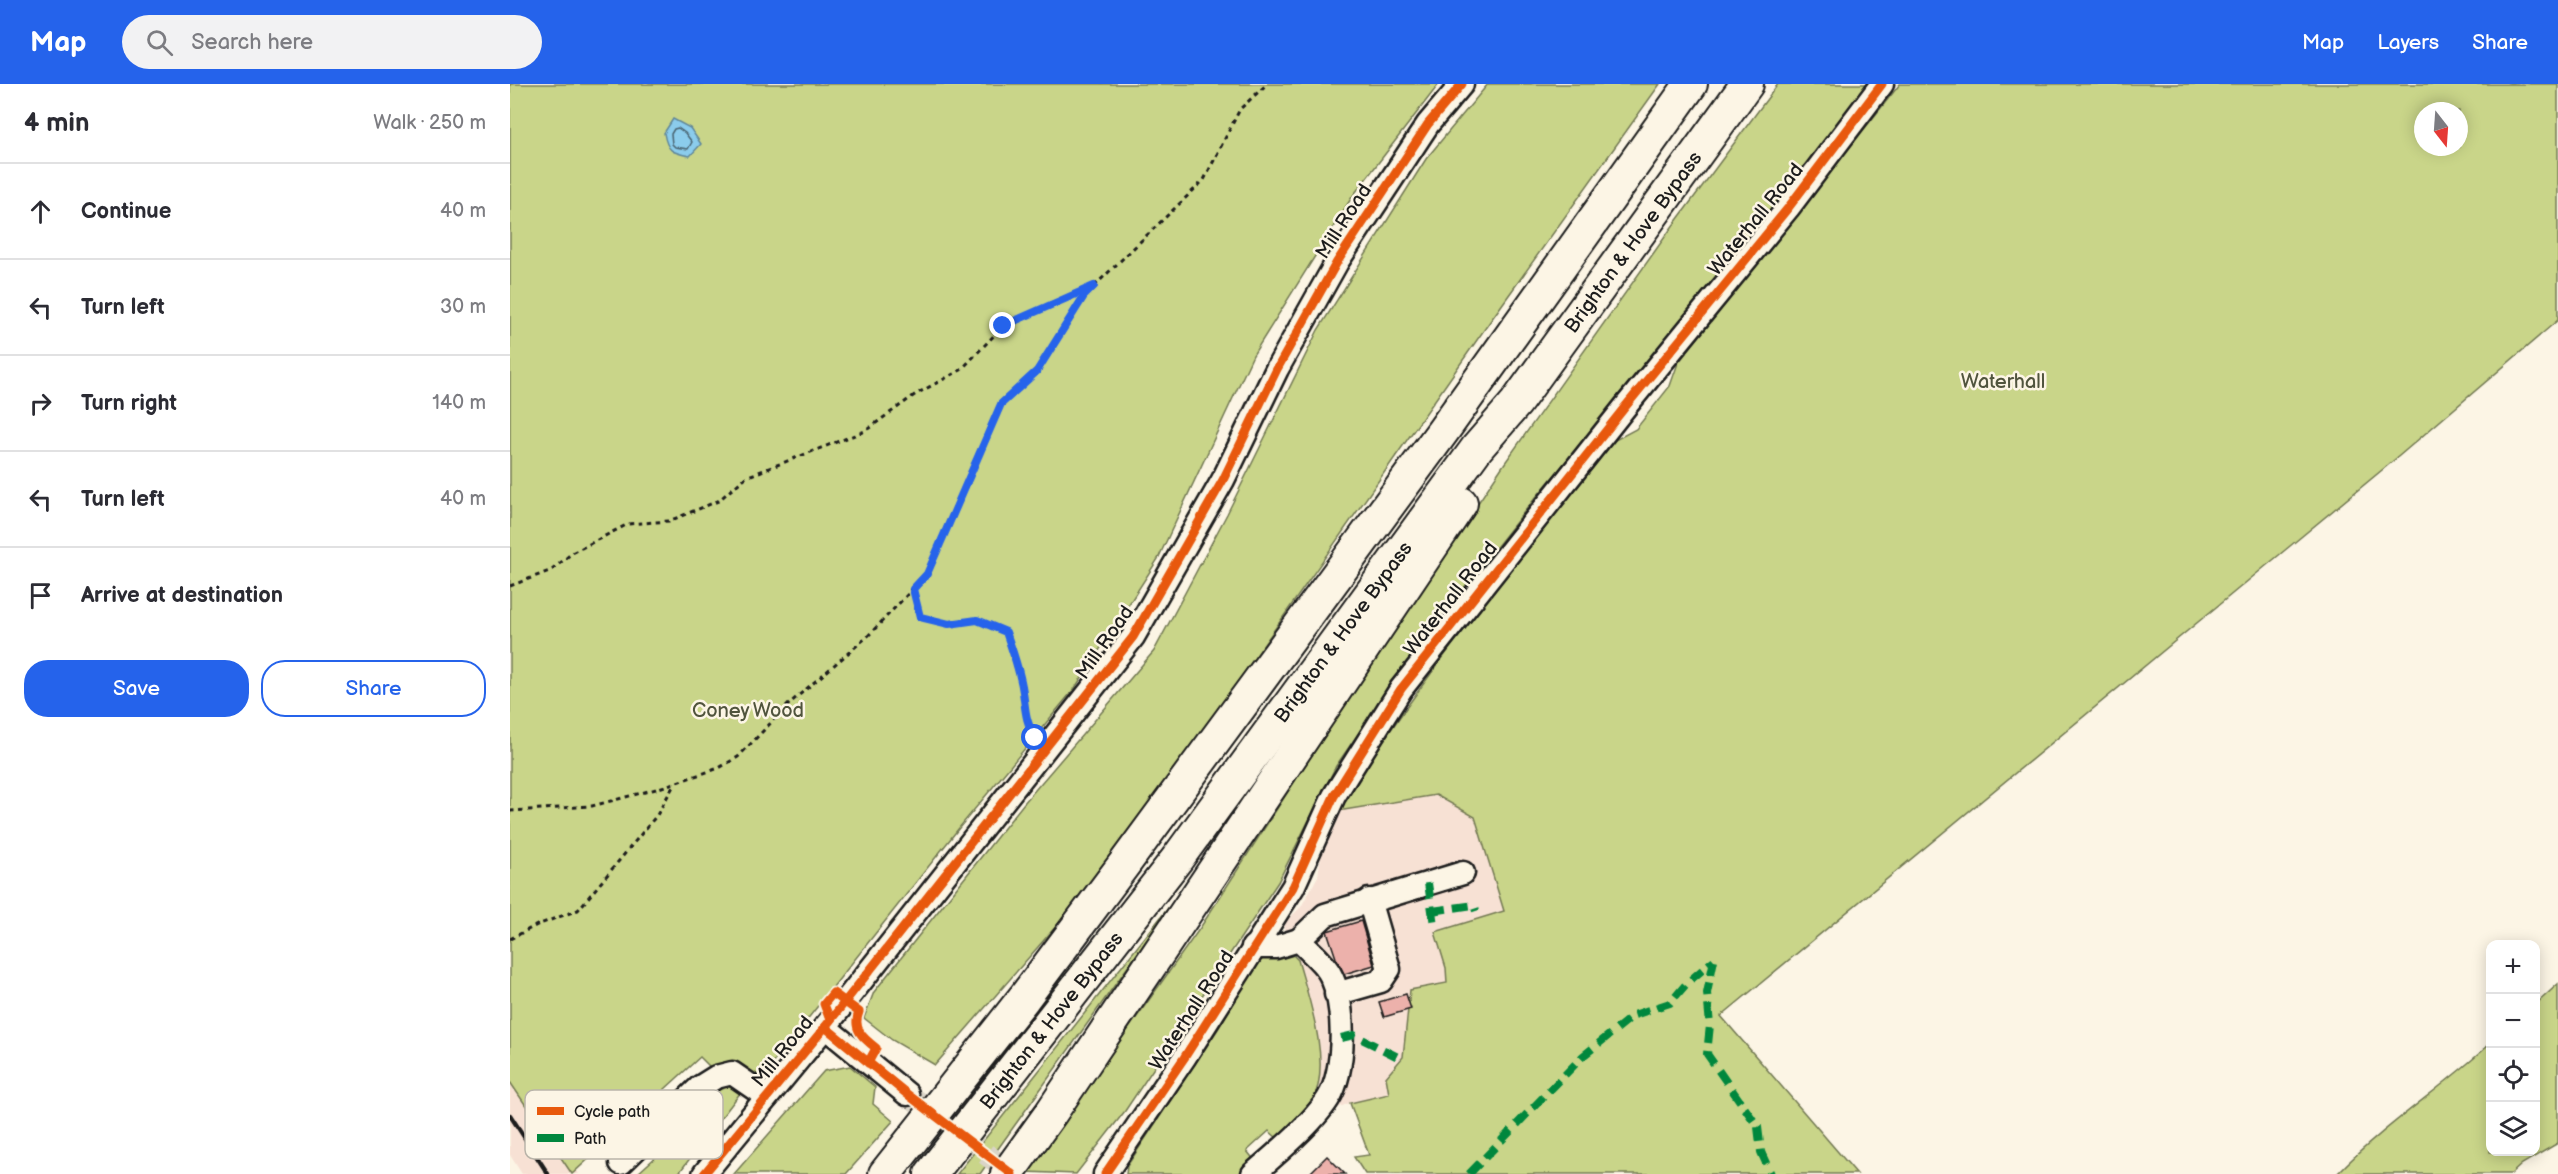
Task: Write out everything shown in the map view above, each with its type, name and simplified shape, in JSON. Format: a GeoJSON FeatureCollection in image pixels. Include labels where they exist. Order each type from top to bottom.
{"type":"FeatureCollection","features":[{"type":"Feature","properties":{"kind":"highway","name":"Brighton & Hove Bypass"},"geometry":{"type":"LineString","coordinates":[[885,1174],[1024,998],[1125,863],[1443,431],[1691,84]]}},
{"type":"Feature","properties":{"kind":"highway","name":"Brighton & Hove Bypass"},"geometry":{"type":"LineString","coordinates":[[931,1174],[1178,859],[1470,457],[1516,402],[1747,84]]}},
{"type":"Feature","properties":{"kind":"highway"},"geometry":{"type":"LineString","coordinates":[[1007,1174],[1058,1104],[1489,462],[1516,402]]}},
{"type":"Feature","properties":{"kind":"street","name":"Mill Road"},"geometry":{"type":"LineString","coordinates":[[723,1151],[825,1027],[1133,637],[1223,480],[1277,369],[1337,262],[1428,124],[1462,84]]}},
{"type":"Feature","properties":{"kind":"street","name":"Waterhall Road"},"geometry":{"type":"LineString","coordinates":[[1104,1174],[1184,1058],[1293,887],[1334,796],[1401,689],[1788,208],[1882,84]]}},
{"type":"Feature","properties":{"kind":"street"},"geometry":{"type":"LineString","coordinates":[[1252,948],[1276,947],[1299,940],[1325,915],[1463,873]]}},
{"type":"Feature","properties":{"kind":"street"},"geometry":{"type":"LineString","coordinates":[[1336,994],[1381,981],[1389,969],[1369,900]]}},
{"type":"Feature","properties":{"kind":"street"},"geometry":{"type":"LineString","coordinates":[[1253,1174],[1285,1145],[1328,1100],[1338,1076],[1342,1056],[1340,1016],[1330,974],[1299,940]]}},
{"type":"Feature","properties":{"kind":"street"},"geometry":{"type":"LineString","coordinates":[[825,1027],[907,1094]]}},
{"type":"Feature","properties":{"kind":"street"},"geometry":{"type":"LineString","coordinates":[[698,1090],[716,1077],[732,1073],[767,1097]]}},
{"type":"Feature","properties":{"kind":"street"},"geometry":{"type":"LineString","coordinates":[[621,1163],[625,1159]]}},
{"type":"Feature","properties":{"kind":"street","name":"Mill Road"},"geometry":{"type":"LineString","coordinates":[[704,1174],[716,1159]]}},
{"type":"Feature","properties":{"kind":"path"},"geometry":{"type":"LineString","coordinates":[[510,812],[592,806],[719,768],[738,757],[790,703],[868,636],[927,574],[1001,404],[1037,371],[1084,296],[1204,180],[1240,109],[1267,84]]}},
{"type":"Feature","properties":{"kind":"path"},"geometry":{"type":"LineString","coordinates":[[510,586],[552,570],[572,553],[628,524],[669,521],[718,501],[747,477],[865,431],[916,394],[961,370],[1003,326],[1094,286]]}},
{"type":"Feature","properties":{"kind":"path"},"geometry":{"type":"LineString","coordinates":[[913,589],[920,617],[949,624],[977,620],[1006,632],[1016,660],[1023,693],[1025,720],[1035,738]]}},
{"type":"Feature","properties":{"kind":"path"},"geometry":{"type":"LineString","coordinates":[[510,939],[537,925],[578,910],[657,815],[675,783]]}},
{"type":"Feature","properties":{"kind":"shaded area"},"geometry":{"type":"Polygon","coordinates":[[[1436,795],[1475,817],[1504,911],[1435,932],[1446,968],[1447,983],[1410,990],[1403,1057],[1386,1077],[1389,1094],[1337,1108],[1322,1121],[1307,1107],[1313,1099],[1298,960],[1283,924],[1301,907],[1318,876],[1324,836],[1338,811],[1436,795]]]}},
{"type":"Feature","properties":{"kind":"shaded area"},"geometry":{"type":"Polygon","coordinates":[[[510,1051],[536,1090],[525,1090],[525,1159],[582,1159],[585,1163],[576,1169],[579,1174],[522,1174],[510,1155],[510,1051]]]}},
{"type":"Feature","properties":{"kind":"green space","name":"Coney Wood"},"geometry":{"type":"Polygon","coordinates":[[[510,84],[1439,84],[1352,197],[1253,355],[1158,559],[1075,688],[959,828],[760,1079],[715,1072],[700,1057],[664,1090],[525,1090],[525,1104],[510,1082],[510,84]]]}},
{"type":"Feature","properties":{"kind":"green space"},"geometry":{"type":"Polygon","coordinates":[[[1488,84],[1660,84],[1491,320],[1239,680],[1072,908],[935,1065],[892,1040],[864,1018],[874,992],[1024,803],[1154,651],[1227,514],[1318,330],[1426,159],[1488,84]]]}},
{"type":"Feature","properties":{"kind":"green space"},"geometry":{"type":"Polygon","coordinates":[[[1778,84],[1868,84],[1712,286],[1532,502],[1425,637],[1336,766],[1278,882],[1125,1111],[1076,1174],[1027,1172],[1200,928],[1362,677],[1502,467],[1672,227],[1778,84]]]}},
{"type":"Feature","properties":{"kind":"green space","name":"Waterhall"},"geometry":{"type":"Polygon","coordinates":[[[1900,84],[2558,84],[2558,320],[2399,456],[1721,1016],[1857,1174],[1365,1174],[1354,1157],[1369,1155],[1350,1103],[1389,1094],[1386,1077],[1403,1057],[1410,990],[1447,983],[1446,968],[1435,932],[1504,911],[1475,817],[1436,795],[1338,811],[1402,714],[1470,621],[1615,440],[1636,429],[1670,386],[1678,363],[1900,84]]]}},
{"type":"Feature","properties":{"kind":"green space"},"geometry":{"type":"Polygon","coordinates":[[[1184,888],[980,1174],[957,1174],[1184,888]]]}},
{"type":"Feature","properties":{"kind":"green space"},"geometry":{"type":"Polygon","coordinates":[[[1292,954],[1298,960],[1317,1031],[1320,1069],[1318,1086],[1309,1106],[1277,1138],[1269,1131],[1247,1151],[1255,1161],[1240,1174],[1126,1174],[1127,1166],[1218,1029],[1258,962],[1266,957],[1292,954]]]}},
{"type":"Feature","properties":{"kind":"green space"},"geometry":{"type":"Polygon","coordinates":[[[2558,984],[2558,1143],[2540,1154],[2540,1048],[2540,1000],[2558,984]]]}},
{"type":"Feature","properties":{"kind":"green space"},"geometry":{"type":"Polygon","coordinates":[[[2486,1047],[2486,1156],[2536,1156],[2511,1174],[2337,1174],[2373,1140],[2486,1047]]]}},
{"type":"Feature","properties":{"kind":"green space"},"geometry":{"type":"Polygon","coordinates":[[[850,1066],[875,1087],[873,1104],[893,1121],[846,1174],[734,1174],[824,1071],[850,1066]]]}},
{"type":"Feature","properties":{"kind":"green space"},"geometry":{"type":"Polygon","coordinates":[[[735,1084],[741,1092],[723,1115],[723,1090],[715,1089],[735,1084]]]}},
{"type":"Feature","properties":{"kind":"green space","name":"Coney Wood"},"geometry":{"type":"Polygon","coordinates":[[[562,1159],[588,1159],[572,1174],[562,1159]]]}},
{"type":"Feature","properties":{"kind":"green space"},"geometry":{"type":"Polygon","coordinates":[[[654,1159],[690,1159],[678,1174],[637,1174],[654,1159]]]}},
{"type":"Feature","properties":{"kind":"water"},"geometry":{"type":"Polygon","coordinates":[[[673,119],[690,128],[701,144],[690,156],[671,150],[667,144],[664,133],[673,119]]]}},
{"type":"Feature","properties":{"kind":"building"},"geometry":{"type":"Polygon","coordinates":[[[1361,921],[1374,965],[1344,974],[1327,931],[1361,921]]]}},
{"type":"Feature","properties":{"kind":"building"},"geometry":{"type":"Polygon","coordinates":[[[1406,994],[1411,1009],[1384,1017],[1379,1002],[1406,994]]]}},
{"type":"Feature","properties":{"kind":"building"},"geometry":{"type":"Polygon","coordinates":[[[1327,1156],[1345,1174],[1309,1174],[1327,1156]]]}},
{"type":"Feature","properties":{"kind":"tunnel"},"geometry":{"type":"LineString","coordinates":[[907,1094],[1012,1174]]}},
{"type":"Feature","properties":{"kind":"railway"},"geometry":{"type":"LineString","coordinates":[[510,1115],[525,1138]]}},
{"type":"Feature","properties":{"kind":"railway"},"geometry":{"type":"LineString","coordinates":[[538,1159],[548,1174]]}},
{"type":"Feature","properties":{"kind":"marked path"},"geometry":{"type":"LineString","coordinates":[[1428,883],[1434,925]]}},
{"type":"Feature","properties":{"kind":"marked path"},"geometry":{"type":"LineString","coordinates":[[1432,911],[1474,905],[1476,911]]}},
{"type":"Feature","properties":{"kind":"marked path"},"geometry":{"type":"LineString","coordinates":[[1714,960],[1707,993],[1710,1025],[1707,1054],[1758,1127],[1761,1152],[1771,1174]]}},
{"type":"Feature","properties":{"kind":"marked path"},"geometry":{"type":"LineString","coordinates":[[1469,1174],[1583,1056],[1634,1015],[1670,1003],[1687,983],[1714,960]]}},
{"type":"Feature","properties":{"kind":"marked path"},"geometry":{"type":"LineString","coordinates":[[1341,1038],[1354,1035],[1398,1057]]}},
{"type":"Feature","properties":{"kind":"cycle path"},"geometry":{"type":"LineString","coordinates":[[723,1151],[825,1027],[1133,637],[1223,480],[1277,369],[1337,262],[1428,124],[1462,84]]}},
{"type":"Feature","properties":{"kind":"cycle path"},"geometry":{"type":"LineString","coordinates":[[1105,1174],[1184,1058],[1293,887],[1334,796],[1401,689],[1625,407],[1788,208],[1882,84]]}},
{"type":"Feature","properties":{"kind":"cycle path"},"geometry":{"type":"LineString","coordinates":[[830,1020],[824,1004],[833,993],[859,1012],[857,1023],[860,1033],[876,1048],[868,1063]]}},
{"type":"Feature","properties":{"kind":"cycle path"},"geometry":{"type":"LineString","coordinates":[[825,1027],[907,1094],[1012,1174]]}},
{"type":"Feature","properties":{"kind":"cycle path"},"geometry":{"type":"LineString","coordinates":[[704,1174],[716,1159]]}},
{"type":"Feature","properties":{"kind":"route"},"geometry":{"type":"LineString","coordinates":[[1003,326],[1094,286],[1084,296],[1037,371],[1001,404],[927,574],[913,589],[920,617],[949,624],[977,620],[1006,632],[1016,660],[1023,693],[1025,720],[1035,738]]}}]}
